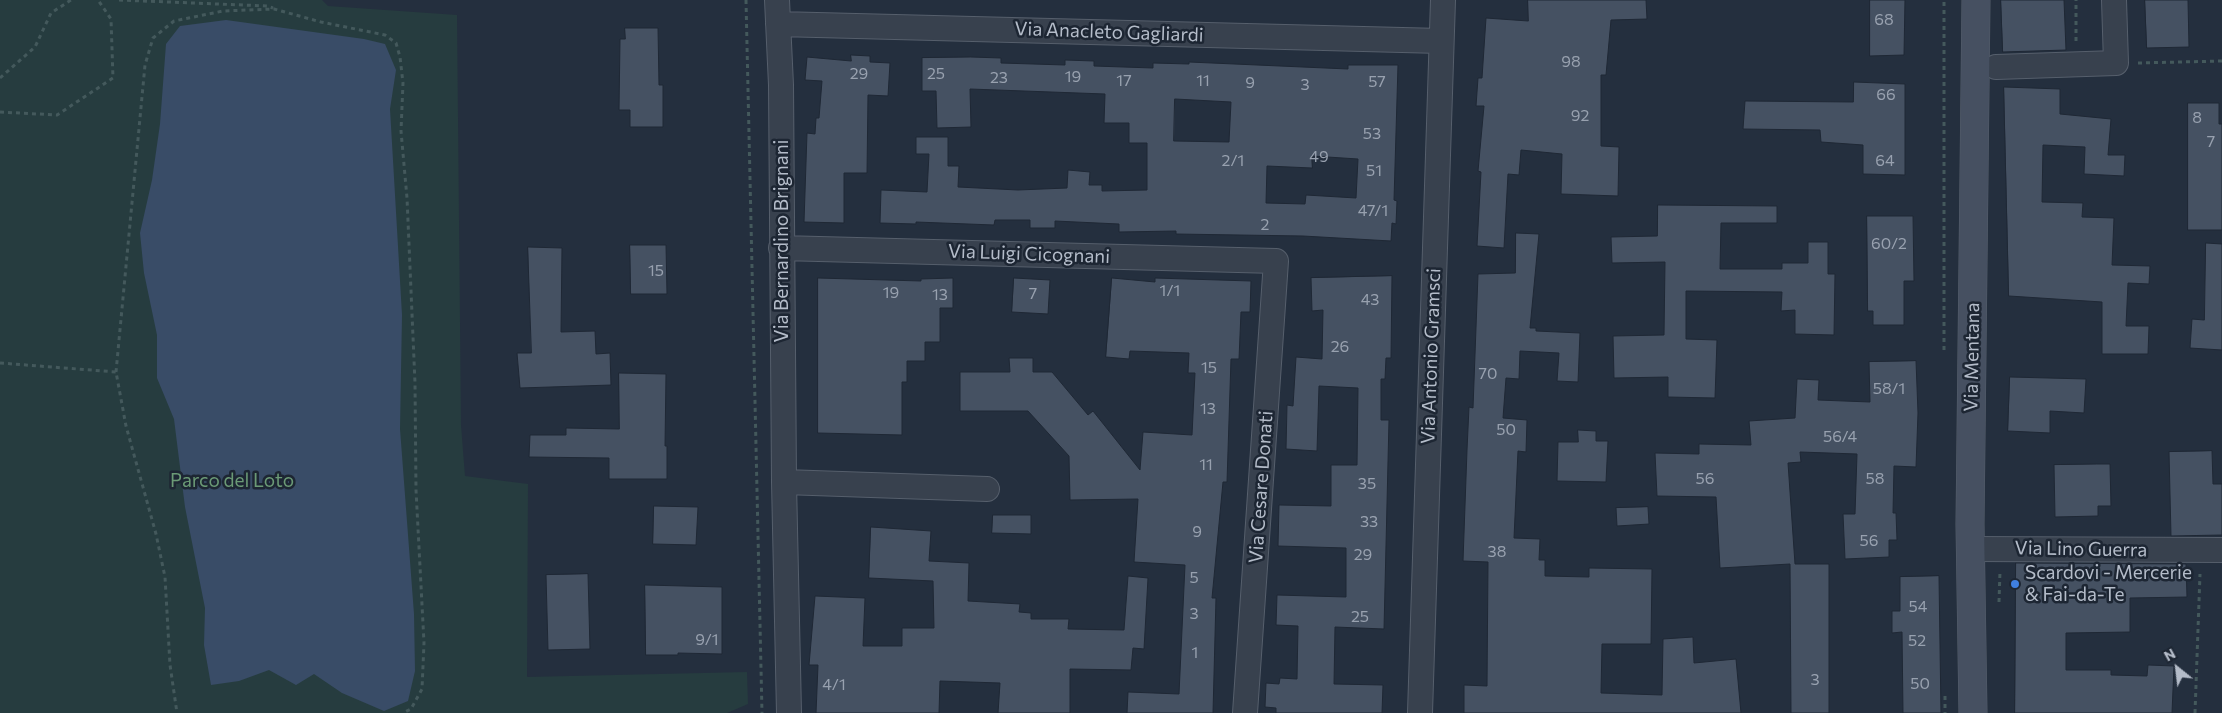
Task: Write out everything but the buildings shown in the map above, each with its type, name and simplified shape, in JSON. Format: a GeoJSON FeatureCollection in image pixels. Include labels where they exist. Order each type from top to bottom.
{"type":"FeatureCollection","features":[{"type":"Feature","properties":{"kind":"main road","name":"Via Mentana"},"geometry":{"type":"LineString","coordinates":[[1973,713],[1970,549],[1976,0]]}},
{"type":"Feature","properties":{"kind":"street","name":"Via Bernardino Brignani"},"geometry":{"type":"LineString","coordinates":[[776,0],[781,85],[781,248],[789,713]]}},
{"type":"Feature","properties":{"kind":"street","name":"Via Antonio Gramsci"},"geometry":{"type":"LineString","coordinates":[[1420,713],[1443,0]]}},
{"type":"Feature","properties":{"kind":"street"},"geometry":{"type":"LineString","coordinates":[[1996,67],[2116,63],[2114,0]]}},
{"type":"Feature","properties":{"kind":"street","name":"Via Anacleto Gagliardi"},"geometry":{"type":"LineString","coordinates":[[778,24],[1441,41]]}},
{"type":"Feature","properties":{"kind":"street","name":"Via Luigi Cicognani"},"geometry":{"type":"LineString","coordinates":[[781,248],[1276,261]]}},
{"type":"Feature","properties":{"kind":"street","name":"Via Cesare Donati"},"geometry":{"type":"LineString","coordinates":[[1245,713],[1276,261]]}},
{"type":"Feature","properties":{"kind":"street"},"geometry":{"type":"LineString","coordinates":[[784,482],[987,489]]}},
{"type":"Feature","properties":{"kind":"street","name":"Via Lino Guerra"},"geometry":{"type":"LineString","coordinates":[[1970,549],[2212,550]]}},
{"type":"Feature","properties":{"kind":"path"},"geometry":{"type":"LineString","coordinates":[[0,78],[35,48],[51,12],[71,0]]}},
{"type":"Feature","properties":{"kind":"path"},"geometry":{"type":"LineString","coordinates":[[0,112],[57,115],[114,78],[111,20],[98,0]]}},
{"type":"Feature","properties":{"kind":"path"},"geometry":{"type":"LineString","coordinates":[[119,0],[267,6],[307,16],[321,22],[385,35],[396,43],[400,57],[403,83],[401,131],[407,198],[415,383],[416,490],[424,643],[422,689],[411,709],[403,713]]}},
{"type":"Feature","properties":{"kind":"path"},"geometry":{"type":"LineString","coordinates":[[746,0],[762,713]]}},
{"type":"Feature","properties":{"kind":"path"},"geometry":{"type":"LineString","coordinates":[[2076,0],[2076,64]]}},
{"type":"Feature","properties":{"kind":"path"},"geometry":{"type":"LineString","coordinates":[[177,713],[170,665],[164,577],[156,534],[126,426],[116,372],[145,65],[153,38],[174,21],[224,11],[274,8]]}},
{"type":"Feature","properties":{"kind":"path"},"geometry":{"type":"LineString","coordinates":[[2116,63],[2222,61]]}},
{"type":"Feature","properties":{"kind":"path"},"geometry":{"type":"LineString","coordinates":[[0,363],[116,372]]}},
{"type":"Feature","properties":{"kind":"path"},"geometry":{"type":"LineString","coordinates":[[2195,713],[2212,550]]}},
{"type":"Feature","properties":{"kind":"green space","name":"Parco del Loto"},"geometry":{"type":"Polygon","coordinates":[[[0,0],[322,0],[328,6],[457,15],[461,425],[465,476],[528,484],[527,677],[747,672],[748,704],[727,713],[0,713],[0,0]]]}},
{"type":"Feature","properties":{"kind":"water"},"geometry":{"type":"Polygon","coordinates":[[[226,20],[364,39],[385,44],[396,70],[390,109],[402,315],[400,429],[414,614],[415,671],[408,701],[384,711],[342,693],[314,674],[296,685],[269,670],[239,681],[211,685],[204,645],[205,608],[185,507],[174,419],[157,378],[157,335],[144,273],[140,233],[152,180],[160,124],[166,44],[180,26],[226,20]]]}},
{"type":"Feature","properties":{"kind":"place","name":"Scardovi - Mercerie & Fai-da-Te"},"geometry":{"type":"Point","coordinates":[2015,584]}}]}
